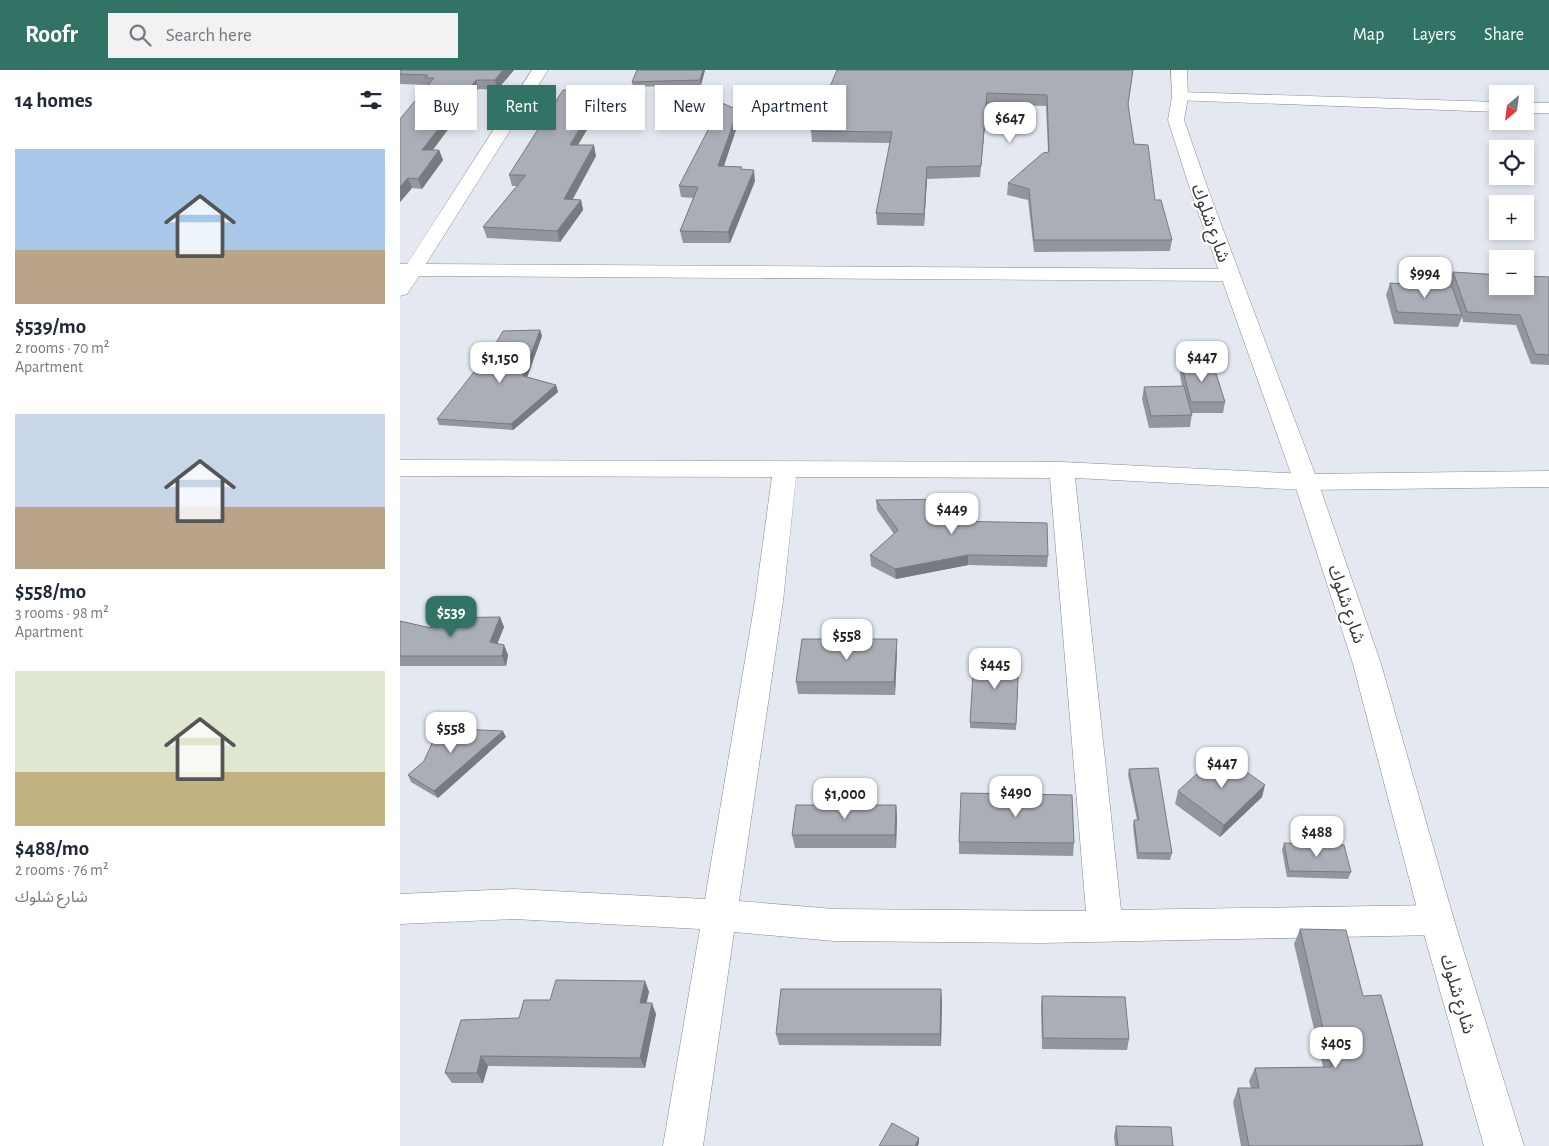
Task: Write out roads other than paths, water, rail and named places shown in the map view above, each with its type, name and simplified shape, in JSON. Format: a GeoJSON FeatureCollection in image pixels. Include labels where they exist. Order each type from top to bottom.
{"type":"FeatureCollection","features":[{"type":"Feature","properties":{"kind":"street"},"geometry":{"type":"LineString","coordinates":[[400,290],[407,270],[540,70]]}},
{"type":"Feature","properties":{"kind":"street","name":"شارع شلوك"},"geometry":{"type":"LineString","coordinates":[[1179,70],[1180,98],[1176,120],[1230,275],[1306,482],[1367,664],[1437,920],[1504,1146]]}},
{"type":"Feature","properties":{"kind":"street"},"geometry":{"type":"LineString","coordinates":[[1180,98],[1489,107]]}},
{"type":"Feature","properties":{"kind":"street"},"geometry":{"type":"LineString","coordinates":[[1534,108],[1549,108]]}},
{"type":"Feature","properties":{"kind":"street"},"geometry":{"type":"LineString","coordinates":[[407,270],[1230,275]]}},
{"type":"Feature","properties":{"kind":"street"},"geometry":{"type":"LineString","coordinates":[[400,468],[1062,470],[1306,482],[1549,479]]}},
{"type":"Feature","properties":{"kind":"street"},"geometry":{"type":"LineString","coordinates":[[683,1146],[769,601],[785,469]]}},
{"type":"Feature","properties":{"kind":"street"},"geometry":{"type":"LineString","coordinates":[[1062,470],[1106,925]]}},
{"type":"Feature","properties":{"kind":"street"},"geometry":{"type":"LineString","coordinates":[[400,909],[514,904],[719,915],[834,925],[1041,927],[1437,920]]}}]}
